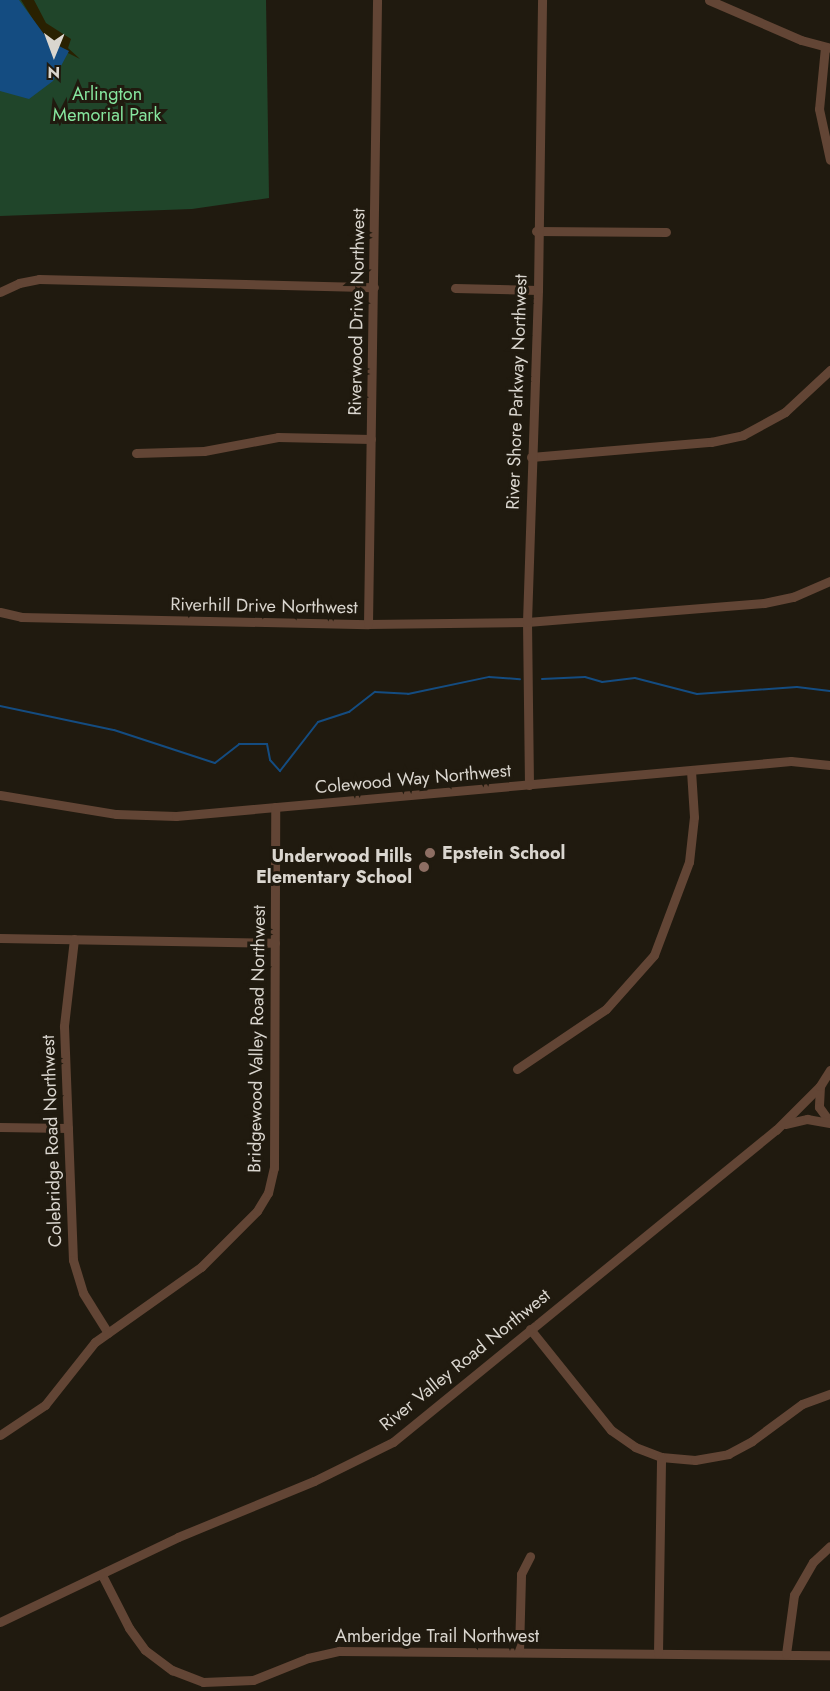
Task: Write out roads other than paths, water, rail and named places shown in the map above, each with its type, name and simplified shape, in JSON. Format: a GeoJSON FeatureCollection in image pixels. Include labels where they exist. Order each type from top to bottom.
{"type":"FeatureCollection","features":[{"type":"Feature","properties":{"kind":"street","name":"Riverwood Drive Northwest"},"geometry":{"type":"LineString","coordinates":[[368,624],[378,0]]}},
{"type":"Feature","properties":{"kind":"street","name":"River Shore Parkway Northwest"},"geometry":{"type":"LineString","coordinates":[[529,785],[527,622],[538,290],[536,231],[542,0]]}},
{"type":"Feature","properties":{"kind":"street"},"geometry":{"type":"LineString","coordinates":[[710,0],[828,47],[819,109],[830,160]]}},
{"type":"Feature","properties":{"kind":"street"},"geometry":{"type":"LineString","coordinates":[[536,231],[666,232]]}},
{"type":"Feature","properties":{"kind":"street"},"geometry":{"type":"LineString","coordinates":[[0,292],[19,283],[39,279],[374,287]]}},
{"type":"Feature","properties":{"kind":"street"},"geometry":{"type":"LineString","coordinates":[[455,288],[538,290]]}},
{"type":"Feature","properties":{"kind":"street"},"geometry":{"type":"LineString","coordinates":[[531,457],[711,442],[743,435],[785,412],[830,370]]}},
{"type":"Feature","properties":{"kind":"street"},"geometry":{"type":"LineString","coordinates":[[136,453],[204,451],[278,437],[371,439]]}},
{"type":"Feature","properties":{"kind":"street"},"geometry":{"type":"LineString","coordinates":[[527,622],[764,603],[793,597],[830,581]]}},
{"type":"Feature","properties":{"kind":"street","name":"Riverhill Drive Northwest"},"geometry":{"type":"LineString","coordinates":[[0,612],[21,617],[368,624],[527,622]]}},
{"type":"Feature","properties":{"kind":"street","name":"Colewood Way Northwest"},"geometry":{"type":"LineString","coordinates":[[0,795],[145,816],[275,807],[791,761],[830,765]]}},
{"type":"Feature","properties":{"kind":"street"},"geometry":{"type":"LineString","coordinates":[[517,1069],[606,1009],[654,955],[689,862],[694,817],[691,771]]}},
{"type":"Feature","properties":{"kind":"street","name":"Bridgewood Valley Road Northwest"},"geometry":{"type":"LineString","coordinates":[[0,1435],[45,1405],[82,1354],[201,1267],[257,1211],[268,1193],[273,1168],[275,807]]}},
{"type":"Feature","properties":{"kind":"street"},"geometry":{"type":"LineString","coordinates":[[0,938],[275,943]]}},
{"type":"Feature","properties":{"kind":"street","name":"Colebridge Road Northwest"},"geometry":{"type":"LineString","coordinates":[[74,939],[64,1026],[75,1272],[82,1293],[108,1333]]}},
{"type":"Feature","properties":{"kind":"street","name":"River Valley Road Northwest"},"geometry":{"type":"LineString","coordinates":[[0,1622],[178,1537],[314,1481],[393,1442],[782,1125],[820,1086],[830,1070]]}},
{"type":"Feature","properties":{"kind":"street"},"geometry":{"type":"LineString","coordinates":[[820,1086],[819,1107],[830,1123]]}},
{"type":"Feature","properties":{"kind":"street"},"geometry":{"type":"LineString","coordinates":[[782,1125],[807,1119],[830,1123]]}},
{"type":"Feature","properties":{"kind":"street"},"geometry":{"type":"LineString","coordinates":[[0,1127],[68,1128]]}},
{"type":"Feature","properties":{"kind":"street"},"geometry":{"type":"LineString","coordinates":[[530,1329],[611,1430],[635,1447],[661,1457],[695,1460],[728,1454],[752,1442],[802,1404],[830,1394]]}},
{"type":"Feature","properties":{"kind":"street"},"geometry":{"type":"LineString","coordinates":[[658,1653],[661,1457]]}},
{"type":"Feature","properties":{"kind":"street"},"geometry":{"type":"LineString","coordinates":[[786,1654],[794,1595],[813,1562],[830,1546]]}},
{"type":"Feature","properties":{"kind":"street"},"geometry":{"type":"LineString","coordinates":[[519,1652],[521,1574],[530,1556]]}},
{"type":"Feature","properties":{"kind":"street","name":"Amberidge Trail Northwest"},"geometry":{"type":"LineString","coordinates":[[102,1575],[129,1628],[145,1650],[172,1670],[202,1682],[253,1680],[308,1658],[339,1651],[830,1655]]}},
{"type":"Feature","properties":{"kind":"water"},"geometry":{"type":"Polygon","coordinates":[[[0,0],[19,0],[49,41],[69,51],[53,81],[29,99],[0,91],[0,0]]]}},
{"type":"Feature","properties":{"kind":"waterway"},"geometry":{"type":"LineString","coordinates":[[0,706],[114,730],[215,763],[239,744],[267,744],[270,760],[280,771],[318,722],[349,712],[375,692],[408,694],[489,677],[520,679]]}},
{"type":"Feature","properties":{"kind":"waterway"},"geometry":{"type":"LineString","coordinates":[[542,679],[585,677],[602,682],[635,678],[697,694],[797,687],[830,691]]}},
{"type":"Feature","properties":{"kind":"place","name":"Epstein School"},"geometry":{"type":"Point","coordinates":[430,853]}},
{"type":"Feature","properties":{"kind":"place","name":"Underwood Hills Elementary School"},"geometry":{"type":"Point","coordinates":[424,867]}},
{"type":"Feature","properties":{"kind":"park label","name":"Arlington Memorial Park"},"geometry":{"type":"Point","coordinates":[107,106]}}]}
